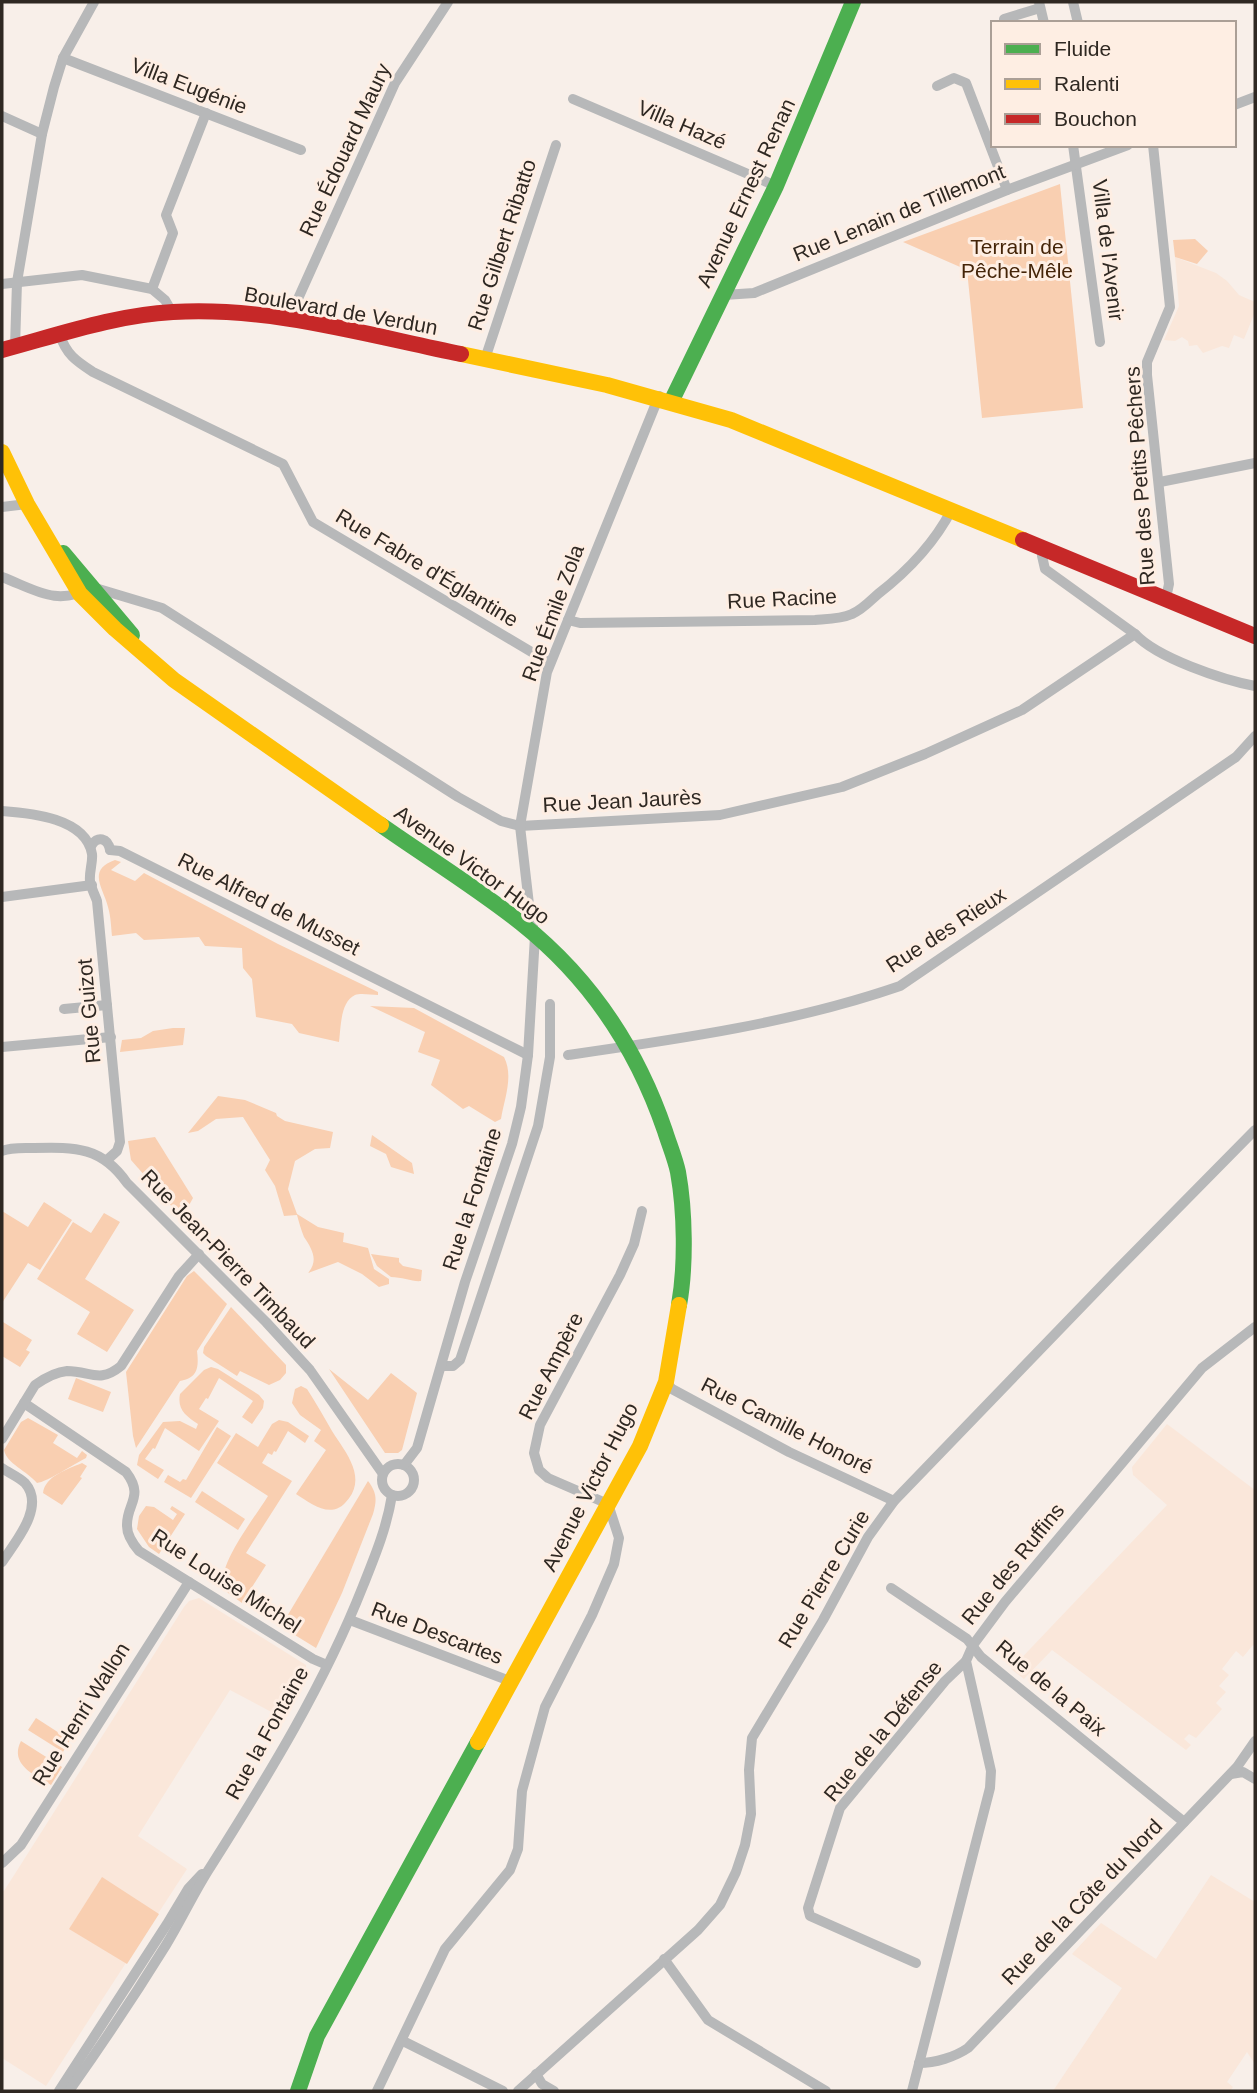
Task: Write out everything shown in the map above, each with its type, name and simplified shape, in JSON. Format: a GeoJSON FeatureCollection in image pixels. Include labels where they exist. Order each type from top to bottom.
{"type":"FeatureCollection","features":[{"type":"Feature","properties":{"kind":"street"},"geometry":{"type":"LineString","coordinates":[[8,348],[42,134],[64,58],[94,2]]}},
{"type":"Feature","properties":{"kind":"street","name":"Rue Édouard Maury"},"geometry":{"type":"LineString","coordinates":[[288,320],[395,83],[448,2]]}},
{"type":"Feature","properties":{"kind":"street","name":"Avenue Ernest Renan"},"geometry":{"type":"LineString","coordinates":[[665,398],[724,295],[776,186],[853,2]]}},
{"type":"Feature","properties":{"kind":"street"},"geometry":{"type":"LineString","coordinates":[[1073,2],[1078,21]]}},
{"type":"Feature","properties":{"kind":"street"},"geometry":{"type":"LineString","coordinates":[[1004,19],[1040,5]]}},
{"type":"Feature","properties":{"kind":"street","name":"Villa Eugénie"},"geometry":{"type":"LineString","coordinates":[[64,58],[301,150]]}},
{"type":"Feature","properties":{"kind":"street"},"geometry":{"type":"LineString","coordinates":[[937,86],[954,78],[966,83],[1007,190]]}},
{"type":"Feature","properties":{"kind":"street"},"geometry":{"type":"LineString","coordinates":[[1236,104],[1255,97]]}},
{"type":"Feature","properties":{"kind":"street","name":"Villa Hazé"},"geometry":{"type":"LineString","coordinates":[[573,99],[776,186]]}},
{"type":"Feature","properties":{"kind":"street","name":"Villa Eugénie"},"geometry":{"type":"LineString","coordinates":[[152,289],[173,233],[166,215],[206,113]]}},
{"type":"Feature","properties":{"kind":"street"},"geometry":{"type":"LineString","coordinates":[[2,116],[42,134]]}},
{"type":"Feature","properties":{"kind":"street","name":"Rue Gilbert Ribatto"},"geometry":{"type":"LineString","coordinates":[[485,359],[556,145]]}},
{"type":"Feature","properties":{"kind":"street","name":"Villa de l'Avenir"},"geometry":{"type":"LineString","coordinates":[[1073,147],[1100,342]]}},
{"type":"Feature","properties":{"kind":"street","name":"Rue des Petits Pêchers"},"geometry":{"type":"LineString","coordinates":[[1153,147],[1170,307],[1147,362],[1169,587],[1167,598]]}},
{"type":"Feature","properties":{"kind":"street","name":"Rue Lenain de Tillemont"},"geometry":{"type":"LineString","coordinates":[[724,295],[754,293],[1107,149]]}},
{"type":"Feature","properties":{"kind":"street"},"geometry":{"type":"LineString","coordinates":[[2,284],[82,275],[152,289],[165,300],[172,312]]}},
{"type":"Feature","properties":{"kind":"street","name":"Boulevard de Verdun"},"geometry":{"type":"LineString","coordinates":[[8,348],[116,321],[172,312],[239,313],[288,320],[485,359],[665,398],[742,424],[1255,636]]}},
{"type":"Feature","properties":{"kind":"street","name":"Rue Fabre d'Églantine"},"geometry":{"type":"LineString","coordinates":[[60,335],[64,349],[73,359],[93,372],[283,464],[313,522],[550,663]]}},
{"type":"Feature","properties":{"kind":"street","name":"Rue Émile Zola"},"geometry":{"type":"LineString","coordinates":[[536,936],[530,913],[520,826],[550,663],[665,398]]}},
{"type":"Feature","properties":{"kind":"street","name":"Avenue Victor Hugo"},"geometry":{"type":"LineString","coordinates":[[2,452],[44,534],[86,590],[153,662],[225,717],[495,904],[536,936],[600,1003],[628,1046],[654,1100],[678,1171],[683,1257],[681,1295],[666,1382],[640,1446],[317,2036],[298,2091]]}},
{"type":"Feature","properties":{"kind":"street"},"geometry":{"type":"LineString","coordinates":[[1160,482],[1255,463]]}},
{"type":"Feature","properties":{"kind":"street"},"geometry":{"type":"LineString","coordinates":[[2,507],[27,504]]}},
{"type":"Feature","properties":{"kind":"street","name":"Rue Racine"},"geometry":{"type":"LineString","coordinates":[[568,620],[580,623],[815,620],[855,613],[903,575],[921,556],[952,509]]}},
{"type":"Feature","properties":{"kind":"street"},"geometry":{"type":"LineString","coordinates":[[1045,548],[1042,556],[1045,569],[1143,642],[1202,671],[1255,686]]}},
{"type":"Feature","properties":{"kind":"street","name":"Rue Jean Jaurès"},"geometry":{"type":"LineString","coordinates":[[2,578],[54,597],[86,590],[162,608],[458,797],[501,821],[520,826],[720,815],[842,787],[925,754],[1022,710],[1135,634]]}},
{"type":"Feature","properties":{"kind":"street"},"geometry":{"type":"LineString","coordinates":[[106,613],[132,600]]}},
{"type":"Feature","properties":{"kind":"street","name":"Rue des Rieux"},"geometry":{"type":"LineString","coordinates":[[568,1055],[798,1016],[847,1005],[900,986],[1236,757],[1255,736]]}},
{"type":"Feature","properties":{"kind":"street"},"geometry":{"type":"LineString","coordinates":[[2,811],[38,813],[85,835],[92,850]]}},
{"type":"Feature","properties":{"kind":"street","name":"Rue Alfred de Musset"},"geometry":{"type":"LineString","coordinates":[[92,850],[94,841],[105,840],[110,850],[120,851],[528,1055]]}},
{"type":"Feature","properties":{"kind":"street","name":"Rue Guizot"},"geometry":{"type":"LineString","coordinates":[[92,850],[90,879],[97,901],[120,1142],[117,1151],[107,1160]]}},
{"type":"Feature","properties":{"kind":"street"},"geometry":{"type":"LineString","coordinates":[[2,897],[92,886]]}},
{"type":"Feature","properties":{"kind":"street","name":"Rue la Fontaine"},"geometry":{"type":"LineString","coordinates":[[404,1465],[417,1448],[465,1282],[512,1144],[521,1107],[528,1055],[536,936]]}},
{"type":"Feature","properties":{"kind":"street"},"geometry":{"type":"LineString","coordinates":[[442,1366],[453,1366],[460,1360],[538,1126],[550,1057],[550,1004]]}},
{"type":"Feature","properties":{"kind":"street"},"geometry":{"type":"LineString","coordinates":[[64,1009],[107,1005]]}},
{"type":"Feature","properties":{"kind":"street"},"geometry":{"type":"LineString","coordinates":[[2,1047],[111,1037]]}},
{"type":"Feature","properties":{"kind":"street","name":"Rue Pierre Curie"},"geometry":{"type":"LineString","coordinates":[[519,2091],[698,1930],[720,1905],[736,1872],[751,1814],[749,1770],[752,1738],[823,1620],[868,1537],[894,1501],[1255,1130]]}},
{"type":"Feature","properties":{"kind":"street"},"geometry":{"type":"LineString","coordinates":[[2,1151],[55,1147],[89,1151],[107,1160]]}},
{"type":"Feature","properties":{"kind":"street","name":"Rue Jean-Pierre Timbaud"},"geometry":{"type":"LineString","coordinates":[[107,1160],[310,1370],[383,1474]]}},
{"type":"Feature","properties":{"kind":"street","name":"Rue Ampère"},"geometry":{"type":"LineString","coordinates":[[608,1504],[548,1478],[539,1470],[534,1453],[540,1425],[634,1244],[642,1211]]}},
{"type":"Feature","properties":{"kind":"street"},"geometry":{"type":"LineString","coordinates":[[2,1439],[35,1385],[64,1371],[100,1377],[110,1375],[121,1366],[179,1276],[199,1254]]}},
{"type":"Feature","properties":{"kind":"street","name":"Rue des Ruffins"},"geometry":{"type":"LineString","coordinates":[[966,1661],[973,1645],[1005,1602],[1202,1368],[1255,1327]]}},
{"type":"Feature","properties":{"kind":"street","name":"Rue Camille Honoré"},"geometry":{"type":"LineString","coordinates":[[666,1382],[672,1389],[789,1452],[894,1501]]}},
{"type":"Feature","properties":{"kind":"street","name":"Rue Louise Michel"},"geometry":{"type":"LineString","coordinates":[[24,1403],[126,1472],[136,1496],[127,1524],[130,1539],[139,1551],[313,1659],[327,1665]]}},
{"type":"Feature","properties":{"kind":"street"},"geometry":{"type":"LineString","coordinates":[[392,1465],[404,1465],[413,1474],[413,1486],[404,1495],[392,1495],[383,1486],[383,1474],[392,1465]]}},
{"type":"Feature","properties":{"kind":"street"},"geometry":{"type":"LineString","coordinates":[[2,1468],[23,1481],[30,1490],[32,1506],[27,1521],[2,1562]]}},
{"type":"Feature","properties":{"kind":"street","name":"Rue la Fontaine"},"geometry":{"type":"LineString","coordinates":[[69,2091],[117,2024],[123,2009],[166,1945],[209,1868],[277,1761],[350,1620],[389,1515],[392,1495]]}},
{"type":"Feature","properties":{"kind":"street"},"geometry":{"type":"LineString","coordinates":[[377,2091],[445,1949],[510,1870],[518,1849],[523,1791],[545,1707],[592,1615],[614,1564],[619,1538],[608,1504]]}},
{"type":"Feature","properties":{"kind":"street","name":"Rue Henri Wallon"},"geometry":{"type":"LineString","coordinates":[[2,1863],[21,1845],[189,1582]]}},
{"type":"Feature","properties":{"kind":"street","name":"Rue de la Paix"},"geometry":{"type":"LineString","coordinates":[[891,1588],[967,1639],[982,1657],[1184,1822]]}},
{"type":"Feature","properties":{"kind":"street","name":"Rue Descartes"},"geometry":{"type":"LineString","coordinates":[[350,1620],[510,1681]]}},
{"type":"Feature","properties":{"kind":"street"},"geometry":{"type":"LineString","coordinates":[[912,2091],[990,1788],[991,1771],[966,1661]]}},
{"type":"Feature","properties":{"kind":"street","name":"Rue de la Défense"},"geometry":{"type":"LineString","coordinates":[[916,1964],[810,1916],[808,1908],[840,1808],[946,1681],[966,1661]]}},
{"type":"Feature","properties":{"kind":"street","name":"Rue de la Côte du Nord"},"geometry":{"type":"LineString","coordinates":[[919,2063],[950,2057],[968,2049],[1231,1773],[1255,1741]]}},
{"type":"Feature","properties":{"kind":"street"},"geometry":{"type":"LineString","coordinates":[[1231,1773],[1243,1772],[1255,1779]]}},
{"type":"Feature","properties":{"kind":"street","name":"Rue la Fontaine"},"geometry":{"type":"LineString","coordinates":[[59,2091],[167,1924],[176,1905],[209,1868]]}},
{"type":"Feature","properties":{"kind":"street"},"geometry":{"type":"LineString","coordinates":[[664,1959],[708,2020],[826,2091]]}},
{"type":"Feature","properties":{"kind":"street"},"geometry":{"type":"LineString","coordinates":[[403,2041],[503,2091]]}},
{"type":"Feature","properties":{"kind":"street"},"geometry":{"type":"LineString","coordinates":[[536,2074],[542,2084],[554,2091]]}},
{"type":"Feature","properties":{"kind":"shaded area"},"geometry":{"type":"Polygon","coordinates":[[[1175,257],[1216,273],[1239,295],[1255,302],[1255,312],[1244,339],[1234,335],[1229,348],[1222,346],[1203,353],[1197,345],[1189,346],[1188,341],[1182,337],[1175,341],[1164,340],[1179,306],[1175,257]]]}},
{"type":"Feature","properties":{"kind":"shaded area"},"geometry":{"type":"Polygon","coordinates":[[[1167,1424],[1255,1490],[1255,1647],[1253,1645],[1243,1657],[1236,1651],[1222,1669],[1229,1675],[1219,1686],[1226,1692],[1216,1703],[1222,1709],[1196,1738],[1189,1734],[1184,1739],[1191,1745],[1186,1750],[1052,1650],[1024,1679],[1011,1669],[1167,1505],[1133,1475],[1132,1467],[1167,1424]]]}},
{"type":"Feature","properties":{"kind":"shaded area"},"geometry":{"type":"Polygon","coordinates":[[[199,1598],[306,1665],[306,1669],[281,1717],[230,1690],[138,1836],[187,1869],[46,2086],[2,2058],[2,1890],[4,1891],[184,1607],[189,1601],[199,1598]]]}},
{"type":"Feature","properties":{"kind":"shaded area"},"geometry":{"type":"Polygon","coordinates":[[[1211,1875],[1255,1902],[1255,2064],[1247,2052],[1227,2082],[1233,2087],[1230,2091],[1053,2091],[1122,1988],[1072,1954],[1101,1923],[1156,1959],[1211,1875]]]}},
{"type":"Feature","properties":{"kind":"green space","name":"Terrain de Pêche-Mêle"},"geometry":{"type":"Polygon","coordinates":[[[1060,184],[1083,408],[982,418],[967,270],[903,242],[1060,184]]]}},
{"type":"Feature","properties":{"kind":"green space"},"geometry":{"type":"Polygon","coordinates":[[[1195,239],[1208,251],[1197,264],[1175,257],[1173,240],[1195,239]]]}},
{"type":"Feature","properties":{"kind":"green space"},"geometry":{"type":"Polygon","coordinates":[[[115,860],[121,862],[111,870],[135,881],[144,873],[278,944],[378,992],[378,995],[357,994],[350,998],[342,1016],[339,1042],[299,1033],[292,1024],[256,1017],[252,979],[243,968],[242,948],[205,946],[199,937],[144,940],[136,933],[112,936],[109,911],[99,875],[106,864],[115,860]]]}},
{"type":"Feature","properties":{"kind":"green space"},"geometry":{"type":"Polygon","coordinates":[[[370,1006],[414,1008],[504,1057],[508,1080],[501,1119],[495,1122],[469,1106],[463,1109],[431,1085],[440,1060],[418,1052],[425,1032],[370,1006]]]}},
{"type":"Feature","properties":{"kind":"green space"},"geometry":{"type":"Polygon","coordinates":[[[185,1028],[183,1045],[120,1052],[122,1040],[141,1038],[153,1031],[185,1028]]]}},
{"type":"Feature","properties":{"kind":"green space"},"geometry":{"type":"Polygon","coordinates":[[[218,1096],[245,1100],[276,1113],[285,1121],[333,1132],[330,1148],[315,1149],[295,1161],[288,1189],[297,1214],[318,1227],[344,1233],[343,1242],[368,1248],[374,1269],[389,1279],[389,1284],[379,1287],[362,1274],[338,1262],[308,1273],[314,1259],[310,1246],[297,1215],[284,1216],[275,1186],[265,1170],[270,1160],[243,1117],[216,1119],[198,1131],[188,1133],[218,1096]]]}},
{"type":"Feature","properties":{"kind":"green space"},"geometry":{"type":"Polygon","coordinates":[[[372,1135],[412,1163],[414,1174],[391,1167],[386,1154],[370,1146],[372,1135]]]}},
{"type":"Feature","properties":{"kind":"green space"},"geometry":{"type":"Polygon","coordinates":[[[155,1137],[193,1198],[182,1218],[131,1160],[128,1141],[155,1137]]]}},
{"type":"Feature","properties":{"kind":"green space"},"geometry":{"type":"Polygon","coordinates":[[[44,1202],[72,1220],[40,1270],[28,1263],[2,1303],[2,1211],[28,1227],[44,1202]]]}},
{"type":"Feature","properties":{"kind":"green space"},"geometry":{"type":"Polygon","coordinates":[[[104,1213],[120,1222],[85,1279],[134,1310],[107,1352],[77,1334],[90,1312],[37,1279],[73,1222],[91,1233],[104,1213]]]}},
{"type":"Feature","properties":{"kind":"green space"},"geometry":{"type":"Polygon","coordinates":[[[371,1254],[399,1258],[403,1266],[422,1270],[421,1281],[391,1277],[377,1266],[371,1254]]]}},
{"type":"Feature","properties":{"kind":"green space"},"geometry":{"type":"Polygon","coordinates":[[[194,1271],[227,1304],[197,1351],[196,1371],[191,1377],[180,1381],[136,1448],[126,1372],[187,1276],[194,1271]]]}},
{"type":"Feature","properties":{"kind":"green space"},"geometry":{"type":"Polygon","coordinates":[[[231,1307],[286,1365],[286,1373],[280,1380],[269,1385],[240,1371],[237,1376],[203,1353],[204,1347],[231,1307]]]}},
{"type":"Feature","properties":{"kind":"green space"},"geometry":{"type":"Polygon","coordinates":[[[3,1322],[32,1340],[26,1350],[30,1352],[20,1367],[2,1356],[3,1322]]]}},
{"type":"Feature","properties":{"kind":"green space"},"geometry":{"type":"Polygon","coordinates":[[[211,1367],[259,1395],[264,1401],[263,1408],[252,1424],[242,1417],[253,1401],[219,1378],[208,1399],[206,1398],[199,1409],[219,1421],[199,1451],[165,1428],[155,1449],[153,1448],[145,1459],[164,1470],[158,1479],[137,1465],[139,1455],[163,1422],[180,1421],[196,1429],[198,1424],[181,1408],[180,1394],[204,1370],[211,1367]]]}},
{"type":"Feature","properties":{"kind":"green space"},"geometry":{"type":"Polygon","coordinates":[[[329,1369],[368,1400],[391,1373],[417,1393],[402,1450],[398,1453],[385,1453],[329,1369]]]}},
{"type":"Feature","properties":{"kind":"green space"},"geometry":{"type":"Polygon","coordinates":[[[76,1378],[111,1392],[103,1412],[68,1399],[76,1378]]]}},
{"type":"Feature","properties":{"kind":"green space"},"geometry":{"type":"Polygon","coordinates":[[[301,1386],[307,1389],[353,1466],[355,1485],[352,1494],[345,1503],[333,1510],[320,1508],[296,1494],[326,1450],[314,1441],[321,1430],[300,1415],[292,1403],[295,1389],[301,1386]]]}},
{"type":"Feature","properties":{"kind":"green space"},"geometry":{"type":"Polygon","coordinates":[[[28,1418],[58,1435],[53,1443],[77,1458],[82,1451],[87,1455],[86,1458],[37,1483],[9,1459],[4,1450],[21,1422],[28,1418]]]}},
{"type":"Feature","properties":{"kind":"green space"},"geometry":{"type":"Polygon","coordinates":[[[279,1420],[288,1422],[309,1436],[305,1443],[288,1431],[276,1452],[272,1455],[268,1453],[262,1463],[292,1481],[246,1553],[266,1565],[242,1603],[224,1590],[225,1569],[238,1542],[268,1496],[217,1463],[236,1433],[258,1447],[272,1424],[279,1420]]]}},
{"type":"Feature","properties":{"kind":"green space"},"geometry":{"type":"Polygon","coordinates":[[[217,1427],[231,1436],[191,1498],[164,1482],[168,1475],[180,1482],[186,1480],[217,1427]]]}},
{"type":"Feature","properties":{"kind":"green space"},"geometry":{"type":"Polygon","coordinates":[[[82,1463],[87,1466],[80,1477],[82,1478],[62,1505],[43,1493],[53,1478],[82,1463]]]}},
{"type":"Feature","properties":{"kind":"green space"},"geometry":{"type":"Polygon","coordinates":[[[368,1481],[375,1497],[373,1514],[342,1593],[316,1648],[290,1632],[286,1618],[368,1481]]]}},
{"type":"Feature","properties":{"kind":"green space"},"geometry":{"type":"Polygon","coordinates":[[[202,1491],[245,1519],[238,1530],[195,1502],[202,1491]]]}},
{"type":"Feature","properties":{"kind":"green space"},"geometry":{"type":"Polygon","coordinates":[[[146,1506],[154,1507],[173,1520],[177,1514],[170,1509],[172,1506],[185,1514],[159,1554],[149,1547],[137,1529],[139,1516],[146,1506]]]}},
{"type":"Feature","properties":{"kind":"green space"},"geometry":{"type":"Polygon","coordinates":[[[36,1718],[70,1740],[63,1752],[28,1730],[36,1718]]]}},
{"type":"Feature","properties":{"kind":"green space"},"geometry":{"type":"Polygon","coordinates":[[[21,1741],[62,1767],[51,1785],[25,1768],[18,1756],[21,1741]]]}},
{"type":"Feature","properties":{"kind":"green space"},"geometry":{"type":"Polygon","coordinates":[[[102,1877],[159,1914],[127,1964],[69,1929],[102,1877]]]}},
{"type":"Feature","properties":{"kind":"traffic: fast"},"geometry":{"type":"LineString","coordinates":[[672,400],[776,186],[853,2]]}},
{"type":"Feature","properties":{"kind":"traffic: fast"},"geometry":{"type":"LineString","coordinates":[[63,553],[132,635]]}},
{"type":"Feature","properties":{"kind":"traffic: fast"},"geometry":{"type":"LineString","coordinates":[[381,825],[487,898],[546,944],[589,991],[625,1043],[654,1101],[678,1172],[684,1238],[679,1305]]}},
{"type":"Feature","properties":{"kind":"traffic: fast"},"geometry":{"type":"LineString","coordinates":[[298,2091],[317,2036],[478,1742]]}},
{"type":"Feature","properties":{"kind":"traffic: slow"},"geometry":{"type":"LineString","coordinates":[[461,354],[607,385],[731,420],[1023,540]]}},
{"type":"Feature","properties":{"kind":"traffic: slow"},"geometry":{"type":"LineString","coordinates":[[2,452],[27,504],[80,594],[115,629],[174,680],[381,825]]}},
{"type":"Feature","properties":{"kind":"traffic: slow"},"geometry":{"type":"LineString","coordinates":[[478,1742],[640,1446],[666,1382],[679,1305]]}},
{"type":"Feature","properties":{"kind":"traffic: jam"},"geometry":{"type":"LineString","coordinates":[[2,350],[130,317],[209,311],[245,313],[318,324],[461,354]]}},
{"type":"Feature","properties":{"kind":"traffic: jam"},"geometry":{"type":"LineString","coordinates":[[1023,540],[1255,636]]}}]}
